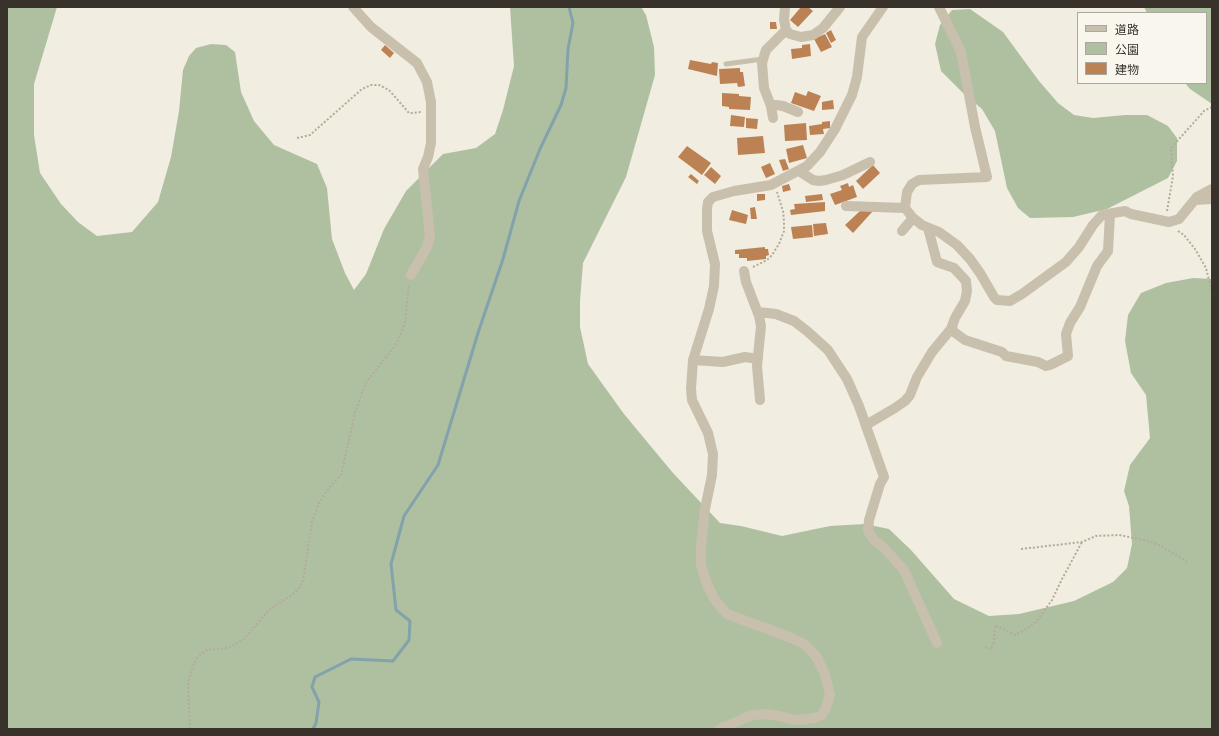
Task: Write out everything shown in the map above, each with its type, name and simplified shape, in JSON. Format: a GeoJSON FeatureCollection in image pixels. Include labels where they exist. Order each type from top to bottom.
{"type":"FeatureCollection","features":[{"type":"Feature","properties":{"kind":"street"},"geometry":{"type":"LineString","coordinates":[[353,7],[371,27],[417,63],[427,82],[431,107],[431,143],[428,157],[423,169],[430,236],[428,247],[412,276]]}},
{"type":"Feature","properties":{"kind":"street"},"geometry":{"type":"LineString","coordinates":[[785,7],[784,20],[786,30],[795,36],[806,37],[823,28],[840,7]]}},
{"type":"Feature","properties":{"kind":"street"},"geometry":{"type":"LineString","coordinates":[[720,729],[752,715],[766,714],[800,720],[815,718],[822,715],[830,695],[825,674],[816,656],[804,644],[727,614],[715,600],[707,584],[701,565],[701,545],[705,509],[712,475],[713,454],[708,433],[692,400],[691,389],[693,360],[709,309],[714,286],[715,264],[707,231],[706,216],[708,202],[719,194],[774,184],[807,166],[820,152],[835,129],[852,95],[857,77],[862,37],[883,7]]}},
{"type":"Feature","properties":{"kind":"street"},"geometry":{"type":"LineString","coordinates":[[940,8],[961,52],[975,127],[987,177],[919,180],[912,184],[907,192],[905,208],[912,218],[928,228],[939,232],[957,245],[980,273],[994,298],[997,300],[1005,302],[1010,301],[1066,262],[1102,215],[1125,212],[1169,222],[1179,219],[1195,200],[1212,189]]}},
{"type":"Feature","properties":{"kind":"street"},"geometry":{"type":"LineString","coordinates":[[773,118],[771,106],[764,88],[762,73],[763,59],[766,50],[786,30]]}},
{"type":"Feature","properties":{"kind":"street"},"geometry":{"type":"LineString","coordinates":[[771,106],[783,106],[798,112]]}},
{"type":"Feature","properties":{"kind":"street"},"geometry":{"type":"LineString","coordinates":[[799,171],[813,180],[819,181],[843,175],[870,162]]}},
{"type":"Feature","properties":{"kind":"street"},"geometry":{"type":"LineString","coordinates":[[1195,200],[1212,199]]}},
{"type":"Feature","properties":{"kind":"street"},"geometry":{"type":"LineString","coordinates":[[846,206],[905,208]]}},
{"type":"Feature","properties":{"kind":"street"},"geometry":{"type":"LineString","coordinates":[[952,327],[954,332],[965,340],[1002,352],[1006,356],[1038,362],[1046,366],[1068,356],[1066,334],[1070,323],[1082,302],[1098,266],[1108,251],[1110,214]]}},
{"type":"Feature","properties":{"kind":"street"},"geometry":{"type":"LineString","coordinates":[[902,231],[912,218]]}},
{"type":"Feature","properties":{"kind":"street"},"geometry":{"type":"LineString","coordinates":[[866,425],[906,401],[917,377],[932,352],[952,327],[955,318],[966,301],[966,281],[954,268],[937,262],[928,228]]}},
{"type":"Feature","properties":{"kind":"street"},"geometry":{"type":"LineString","coordinates":[[744,271],[746,282],[758,312],[760,326],[758,359],[760,400]]}},
{"type":"Feature","properties":{"kind":"street"},"geometry":{"type":"LineString","coordinates":[[758,312],[776,314],[794,321],[808,330],[828,350],[847,378],[859,406],[884,477],[880,484],[869,520],[868,531],[875,541],[904,570],[936,643]]}},
{"type":"Feature","properties":{"kind":"street"},"geometry":{"type":"LineString","coordinates":[[693,360],[709,362],[745,358],[758,359]]}},
{"type":"Feature","properties":{"kind":"lane"},"geometry":{"type":"LineString","coordinates":[[726,64],[763,59]]}},
{"type":"Feature","properties":{"kind":"path"},"geometry":{"type":"LineString","coordinates":[[297,138],[310,136],[362,89],[371,85],[379,85],[389,90],[409,112],[417,113],[431,107]]}},
{"type":"Feature","properties":{"kind":"path"},"geometry":{"type":"LineString","coordinates":[[744,271],[767,260],[772,255],[779,244],[784,231],[784,221],[780,199],[774,184]]}},
{"type":"Feature","properties":{"kind":"path"},"geometry":{"type":"LineString","coordinates":[[190,729],[188,684],[192,668],[197,658],[206,650],[228,648],[243,640],[270,609],[292,595],[303,581],[312,522],[319,502],[341,475],[355,413],[365,384],[394,347],[400,336],[405,323],[407,293],[412,276]]}},
{"type":"Feature","properties":{"kind":"path"},"geometry":{"type":"LineString","coordinates":[[1020,549],[1082,542],[1096,536],[1119,535],[1149,541],[1161,546],[1189,563]]}},
{"type":"Feature","properties":{"kind":"path"},"geometry":{"type":"LineString","coordinates":[[986,647],[991,649],[994,642],[995,625],[1015,635],[1036,622],[1052,600],[1062,578],[1082,542]]}},
{"type":"Feature","properties":{"kind":"green space"},"geometry":{"type":"Polygon","coordinates":[[[7,7],[57,7],[34,84],[34,135],[40,173],[61,204],[78,222],[97,236],[132,232],[158,202],[171,157],[179,111],[183,70],[189,56],[196,48],[211,44],[226,45],[235,52],[241,92],[254,121],[274,145],[317,164],[327,188],[332,239],[345,273],[354,290],[366,274],[384,229],[406,191],[443,154],[476,148],[495,134],[503,110],[514,66],[510,7],[641,7],[646,15],[654,47],[655,75],[626,177],[583,263],[580,301],[580,327],[588,364],[624,414],[673,473],[720,523],[741,526],[782,536],[830,526],[865,524],[889,529],[911,550],[954,599],[989,616],[1019,614],[1074,601],[1113,582],[1127,568],[1132,544],[1129,506],[1124,491],[1130,465],[1150,438],[1146,395],[1131,373],[1125,341],[1128,315],[1141,293],[1166,283],[1193,278],[1212,279],[1212,729],[7,729],[7,7]]]}},
{"type":"Feature","properties":{"kind":"green space"},"geometry":{"type":"Polygon","coordinates":[[[1144,7],[1212,7],[1212,104],[1190,89],[1186,84],[1207,84],[1207,12],[1146,12],[1144,7]]]}},
{"type":"Feature","properties":{"kind":"green space"},"geometry":{"type":"Polygon","coordinates":[[[970,9],[1003,32],[1039,81],[1058,103],[1074,115],[1093,118],[1125,115],[1147,115],[1168,126],[1177,138],[1177,161],[1168,178],[1107,209],[1073,217],[1030,218],[1018,208],[1007,188],[995,131],[982,109],[964,94],[941,71],[935,44],[940,25],[952,10],[970,9]]]}},
{"type":"Feature","properties":{"kind":"building"},"geometry":{"type":"Polygon","coordinates":[[[801,7],[808,7],[813,11],[798,27],[790,20],[801,7]]]}},
{"type":"Feature","properties":{"kind":"building"},"geometry":{"type":"Polygon","coordinates":[[[770,22],[776,22],[777,29],[770,29],[770,22]]]}},
{"type":"Feature","properties":{"kind":"building"},"geometry":{"type":"Polygon","coordinates":[[[831,30],[836,40],[831,43],[826,33],[831,30]]]}},
{"type":"Feature","properties":{"kind":"building"},"geometry":{"type":"Polygon","coordinates":[[[825,34],[832,47],[821,52],[814,39],[825,34]]]}},
{"type":"Feature","properties":{"kind":"building"},"geometry":{"type":"Polygon","coordinates":[[[810,44],[811,56],[792,59],[791,49],[802,48],[802,45],[810,44]]]}},
{"type":"Feature","properties":{"kind":"building"},"geometry":{"type":"Polygon","coordinates":[[[385,45],[394,53],[390,58],[381,50],[385,45]]]}},
{"type":"Feature","properties":{"kind":"building"},"geometry":{"type":"Polygon","coordinates":[[[690,60],[711,64],[712,62],[718,63],[717,76],[688,69],[690,60]]]}},
{"type":"Feature","properties":{"kind":"building"},"geometry":{"type":"Polygon","coordinates":[[[740,68],[740,72],[743,72],[745,86],[738,87],[737,83],[720,84],[719,69],[740,68]]]}},
{"type":"Feature","properties":{"kind":"building"},"geometry":{"type":"Polygon","coordinates":[[[808,91],[821,96],[814,111],[791,103],[795,92],[806,96],[808,91]]]}},
{"type":"Feature","properties":{"kind":"building"},"geometry":{"type":"Polygon","coordinates":[[[722,93],[739,94],[739,96],[751,97],[750,110],[729,109],[729,107],[722,106],[722,93]]]}},
{"type":"Feature","properties":{"kind":"building"},"geometry":{"type":"Polygon","coordinates":[[[833,100],[834,109],[822,110],[822,102],[833,100]]]}},
{"type":"Feature","properties":{"kind":"building"},"geometry":{"type":"Polygon","coordinates":[[[731,115],[745,117],[744,127],[730,126],[731,115]]]}},
{"type":"Feature","properties":{"kind":"building"},"geometry":{"type":"Polygon","coordinates":[[[746,118],[758,119],[757,129],[746,128],[746,118]]]}},
{"type":"Feature","properties":{"kind":"building"},"geometry":{"type":"Polygon","coordinates":[[[830,121],[830,128],[823,129],[824,134],[810,135],[809,126],[830,121]]]}},
{"type":"Feature","properties":{"kind":"building"},"geometry":{"type":"Polygon","coordinates":[[[806,123],[807,140],[785,141],[784,125],[806,123]]]}},
{"type":"Feature","properties":{"kind":"building"},"geometry":{"type":"Polygon","coordinates":[[[763,136],[765,153],[738,155],[737,138],[763,136]]]}},
{"type":"Feature","properties":{"kind":"building"},"geometry":{"type":"Polygon","coordinates":[[[803,145],[807,158],[789,163],[786,149],[803,145]]]}},
{"type":"Feature","properties":{"kind":"building"},"geometry":{"type":"Polygon","coordinates":[[[687,146],[711,163],[702,175],[678,157],[687,146]]]}},
{"type":"Feature","properties":{"kind":"building"},"geometry":{"type":"Polygon","coordinates":[[[785,159],[789,169],[783,171],[779,160],[785,159]]]}},
{"type":"Feature","properties":{"kind":"building"},"geometry":{"type":"Polygon","coordinates":[[[770,163],[775,174],[766,178],[761,167],[770,163]]]}},
{"type":"Feature","properties":{"kind":"building"},"geometry":{"type":"Polygon","coordinates":[[[873,165],[880,173],[863,189],[856,181],[873,165]]]}},
{"type":"Feature","properties":{"kind":"building"},"geometry":{"type":"Polygon","coordinates":[[[711,167],[721,176],[715,184],[704,175],[711,167]]]}},
{"type":"Feature","properties":{"kind":"building"},"geometry":{"type":"Polygon","coordinates":[[[691,174],[699,181],[697,184],[688,177],[691,174]]]}},
{"type":"Feature","properties":{"kind":"building"},"geometry":{"type":"Polygon","coordinates":[[[848,183],[849,187],[853,185],[857,197],[835,205],[830,194],[842,190],[840,186],[848,183]]]}},
{"type":"Feature","properties":{"kind":"building"},"geometry":{"type":"Polygon","coordinates":[[[789,184],[791,190],[783,192],[782,186],[789,184]]]}},
{"type":"Feature","properties":{"kind":"building"},"geometry":{"type":"Polygon","coordinates":[[[757,194],[765,194],[765,200],[757,201],[757,194]]]}},
{"type":"Feature","properties":{"kind":"building"},"geometry":{"type":"Polygon","coordinates":[[[822,194],[823,200],[806,202],[805,196],[822,194]]]}},
{"type":"Feature","properties":{"kind":"building"},"geometry":{"type":"Polygon","coordinates":[[[825,202],[825,211],[791,215],[790,210],[795,209],[794,204],[825,202]]]}},
{"type":"Feature","properties":{"kind":"building"},"geometry":{"type":"Polygon","coordinates":[[[755,207],[757,219],[751,219],[750,208],[755,207]]]}},
{"type":"Feature","properties":{"kind":"building"},"geometry":{"type":"Polygon","coordinates":[[[732,210],[748,215],[746,224],[729,220],[732,210]]]}},
{"type":"Feature","properties":{"kind":"building"},"geometry":{"type":"Polygon","coordinates":[[[860,211],[873,211],[853,233],[845,225],[860,211]]]}},
{"type":"Feature","properties":{"kind":"building"},"geometry":{"type":"Polygon","coordinates":[[[826,223],[828,234],[814,236],[813,224],[826,223]]]}},
{"type":"Feature","properties":{"kind":"building"},"geometry":{"type":"Polygon","coordinates":[[[812,225],[813,237],[793,239],[791,227],[812,225]]]}},
{"type":"Feature","properties":{"kind":"building"},"geometry":{"type":"Polygon","coordinates":[[[765,247],[765,249],[768,249],[769,255],[766,256],[766,259],[747,261],[747,258],[739,258],[739,254],[735,254],[735,250],[765,247]]]}},
{"type":"Feature","properties":{"kind":"waterway"},"geometry":{"type":"LineString","coordinates":[[313,729],[316,723],[319,702],[312,687],[315,677],[351,659],[393,661],[409,640],[410,621],[396,610],[391,564],[404,516],[438,465],[478,333],[503,259],[519,201],[540,149],[561,105],[566,88],[568,49],[573,23],[569,7]]}}]}
